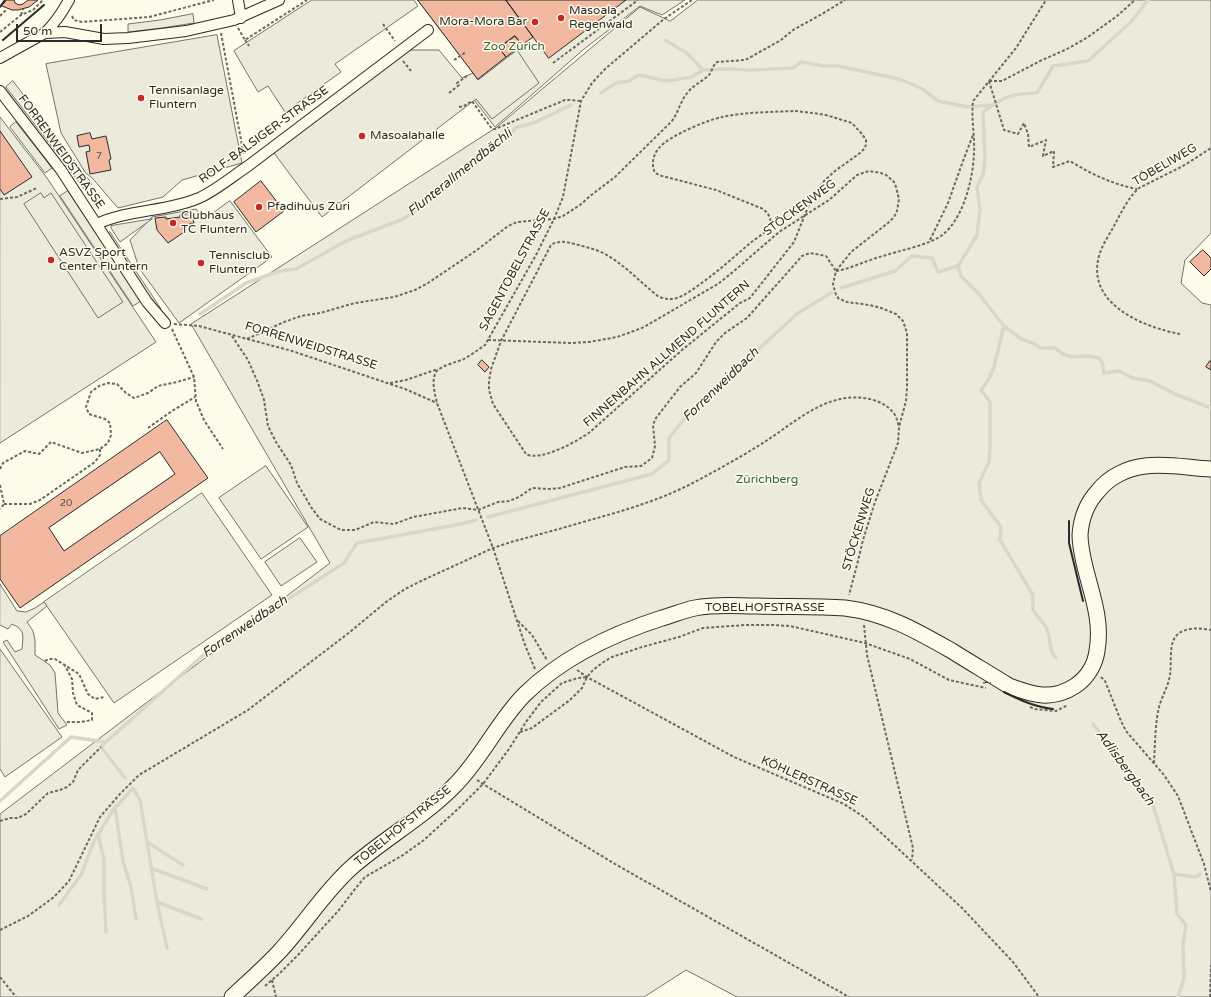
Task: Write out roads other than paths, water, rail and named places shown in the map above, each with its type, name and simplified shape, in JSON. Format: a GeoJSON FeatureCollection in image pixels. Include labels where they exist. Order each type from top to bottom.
{"type":"FeatureCollection","features":[{"type":"Feature","properties":{"kind":"main road","name":"TOBELHOFSTRASSE"},"geometry":{"type":"LineString","coordinates":[[232,997],[279,952],[339,879],[353,866],[436,802],[454,786],[467,772],[523,696],[542,679],[567,661],[583,652],[618,635],[650,622],[695,608],[717,606],[845,608],[862,610],[895,621],[924,635],[1009,686],[1038,695],[1055,695],[1066,691],[1081,681],[1094,664],[1098,646],[1098,616],[1080,545],[1082,523],[1086,509],[1093,497],[1101,486],[1121,472],[1134,468],[1158,466],[1211,469]]}},
{"type":"Feature","properties":{"kind":"street"},"geometry":{"type":"LineString","coordinates":[[0,58],[45,33],[56,21],[69,0]]}},
{"type":"Feature","properties":{"kind":"street"},"geometry":{"type":"LineString","coordinates":[[238,0],[238,19]]}},
{"type":"Feature","properties":{"kind":"street"},"geometry":{"type":"LineString","coordinates":[[45,33],[65,32],[104,39],[128,38],[186,31],[238,19],[279,0]]}},
{"type":"Feature","properties":{"kind":"street","name":"ROLF-BALSIGER-STRASSE"},"geometry":{"type":"LineString","coordinates":[[97,224],[110,218],[176,205],[199,198],[248,166],[428,30]]}},
{"type":"Feature","properties":{"kind":"street","name":"FORRENWEIDSTRASSE"},"geometry":{"type":"LineString","coordinates":[[0,91],[61,170],[147,302],[165,323]]}},
{"type":"Feature","properties":{"kind":"waterway"},"geometry":{"type":"LineString","coordinates":[[1148,0],[1132,21],[1088,61],[1053,66],[1037,93],[1008,97],[983,112],[985,161],[983,175],[977,187],[980,209],[977,235],[958,266],[961,276],[979,294],[1004,326],[1021,339],[1035,344],[1040,348],[1055,348],[1063,354],[1072,357],[1088,356],[1099,358],[1102,362],[1104,373],[1119,371],[1133,378],[1150,381],[1175,394],[1211,408]]}},
{"type":"Feature","properties":{"kind":"waterway"},"geometry":{"type":"LineString","coordinates":[[665,40],[687,53],[703,70]]}},
{"type":"Feature","properties":{"kind":"waterway","name":"Flunterallmendbächli"},"geometry":{"type":"LineString","coordinates":[[601,93],[616,83],[629,81],[639,75],[666,81],[692,77],[703,70],[793,68],[801,62],[825,66],[838,66],[899,79],[921,88],[938,101],[968,107],[992,105]]}},
{"type":"Feature","properties":{"kind":"waterway","name":"Flunterallmendbächli"},"geometry":{"type":"LineString","coordinates":[[200,314],[246,283],[280,271],[296,269],[346,241],[403,219],[417,210],[427,198],[500,139],[508,138],[515,128],[536,122],[571,105]]}},
{"type":"Feature","properties":{"kind":"waterway","name":"Forrenweidbach"},"geometry":{"type":"LineString","coordinates":[[841,288],[895,271],[912,256],[932,258],[938,272],[958,266]]}},
{"type":"Feature","properties":{"kind":"waterway","name":"Forrenweidbach"},"geometry":{"type":"LineString","coordinates":[[488,517],[652,474],[669,460],[669,438],[689,413],[798,313],[831,293]]}},
{"type":"Feature","properties":{"kind":"waterway","name":"Adlisbergbach"},"geometry":{"type":"LineString","coordinates":[[1004,326],[994,367],[989,379],[981,390],[990,402],[989,462],[979,483],[981,500],[1001,527],[1000,540],[1033,595],[1033,610],[1046,627],[1052,652],[1056,658]]}},
{"type":"Feature","properties":{"kind":"waterway","name":"Forrenweidbach"},"geometry":{"type":"LineString","coordinates":[[0,801],[71,737],[106,742],[210,649],[344,563],[357,543],[476,520]]}},
{"type":"Feature","properties":{"kind":"waterway","name":"Adlisbergbach"},"geometry":{"type":"LineString","coordinates":[[1093,724],[1152,802],[1174,874],[1177,914],[1186,925],[1183,944],[1184,978],[1178,997]]}},
{"type":"Feature","properties":{"kind":"waterway"},"geometry":{"type":"LineString","coordinates":[[106,742],[101,747],[125,778]]}},
{"type":"Feature","properties":{"kind":"waterway"},"geometry":{"type":"LineString","coordinates":[[59,905],[81,875],[94,841],[113,810],[133,788],[140,800],[157,902],[167,948]]}},
{"type":"Feature","properties":{"kind":"waterway"},"geometry":{"type":"LineString","coordinates":[[115,807],[123,861],[131,887],[136,919]]}},
{"type":"Feature","properties":{"kind":"waterway"},"geometry":{"type":"LineString","coordinates":[[98,834],[104,860],[106,932]]}},
{"type":"Feature","properties":{"kind":"waterway"},"geometry":{"type":"LineString","coordinates":[[147,842],[183,865]]}},
{"type":"Feature","properties":{"kind":"waterway"},"geometry":{"type":"LineString","coordinates":[[151,868],[207,889]]}},
{"type":"Feature","properties":{"kind":"waterway"},"geometry":{"type":"LineString","coordinates":[[1174,874],[1196,877],[1200,874]]}},
{"type":"Feature","properties":{"kind":"waterway"},"geometry":{"type":"LineString","coordinates":[[157,902],[201,919]]}},
{"type":"Feature","properties":{"kind":"place","name":"Masoala Regenwald"},"geometry":{"type":"Point","coordinates":[561,18]}},
{"type":"Feature","properties":{"kind":"place","name":"Mora-Mora Bar"},"geometry":{"type":"Point","coordinates":[535,22]}},
{"type":"Feature","properties":{"kind":"place","name":"Tennisanlage Fluntern"},"geometry":{"type":"Point","coordinates":[141,98]}},
{"type":"Feature","properties":{"kind":"place","name":"Masoalahalle"},"geometry":{"type":"Point","coordinates":[362,136]}},
{"type":"Feature","properties":{"kind":"place","name":"Pfadihuus Züri"},"geometry":{"type":"Point","coordinates":[259,207]}},
{"type":"Feature","properties":{"kind":"place","name":"Clubhaus TC Fluntern"},"geometry":{"type":"Point","coordinates":[173,223]}},
{"type":"Feature","properties":{"kind":"place","name":"ASVZ Sport Center Fluntern"},"geometry":{"type":"Point","coordinates":[51,260]}},
{"type":"Feature","properties":{"kind":"place","name":"Tennisclub Fluntern"},"geometry":{"type":"Point","coordinates":[201,263]}},
{"type":"Feature","properties":{"kind":"park label","name":"Zoo Zürich"},"geometry":{"type":"Point","coordinates":[514,47]}},
{"type":"Feature","properties":{"kind":"park label","name":"Zürichberg"},"geometry":{"type":"Point","coordinates":[767,480]}}]}
